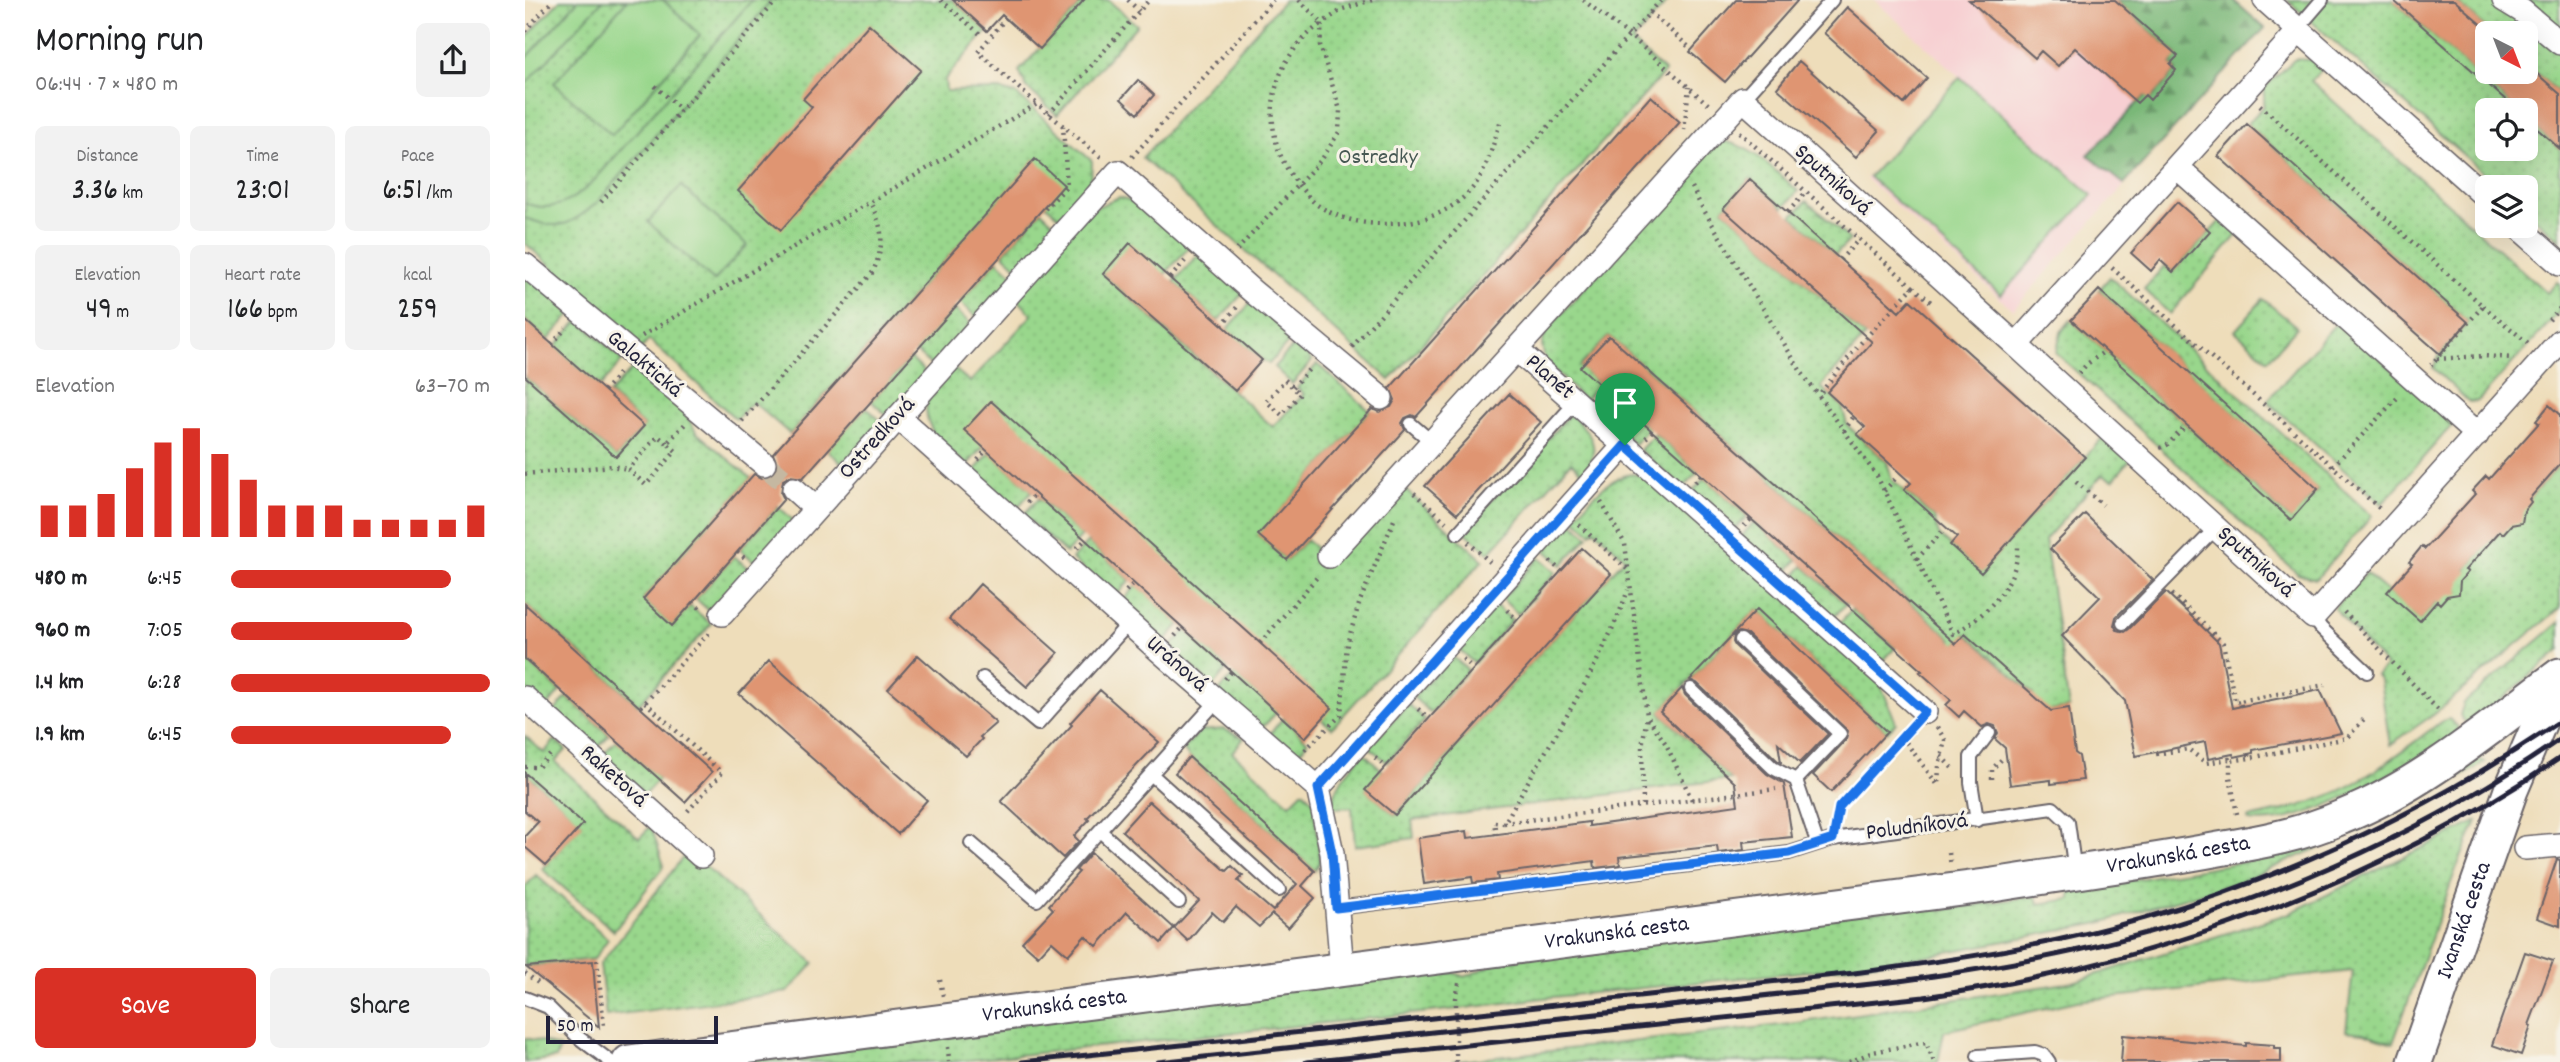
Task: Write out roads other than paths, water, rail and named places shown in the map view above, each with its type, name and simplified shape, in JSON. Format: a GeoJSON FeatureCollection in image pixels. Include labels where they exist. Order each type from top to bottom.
{"type":"FeatureCollection","features":[{"type":"Feature","properties":{"kind":"main road","name":"Vrakunská cesta"},"geometry":{"type":"LineString","coordinates":[[629,1062],[2075,872],[2267,841],[2305,830],[2369,805],[2426,772],[2560,675]]}},
{"type":"Feature","properties":{"kind":"main road","name":"Ivanská cesta"},"geometry":{"type":"LineString","coordinates":[[2415,1062],[2515,779],[2542,717],[2560,688]]}},
{"type":"Feature","properties":{"kind":"main road"},"geometry":{"type":"LineString","coordinates":[[2472,740],[2492,744],[2501,749],[2515,768],[2515,779]]}},
{"type":"Feature","properties":{"kind":"street"},"geometry":{"type":"LineString","coordinates":[[2265,0],[2475,187]]}},
{"type":"Feature","properties":{"kind":"street"},"geometry":{"type":"LineString","coordinates":[[2513,3],[2560,43]]}},
{"type":"Feature","properties":{"kind":"street"},"geometry":{"type":"LineString","coordinates":[[2016,345],[2298,30]]}},
{"type":"Feature","properties":{"kind":"street","name":"Planét"},"geometry":{"type":"LineString","coordinates":[[1328,562],[1743,99]]}},
{"type":"Feature","properties":{"kind":"street","name":"Sputniková"},"geometry":{"type":"LineString","coordinates":[[1743,99],[2313,617],[2555,347]]}},
{"type":"Feature","properties":{"kind":"street"},"geometry":{"type":"LineString","coordinates":[[2177,167],[2477,435]]}},
{"type":"Feature","properties":{"kind":"street","name":"Ostredková"},"geometry":{"type":"LineString","coordinates":[[722,614],[1118,172],[1224,266],[1381,398]]}},
{"type":"Feature","properties":{"kind":"street"},"geometry":{"type":"LineString","coordinates":[[2531,238],[2560,264]]}},
{"type":"Feature","properties":{"kind":"street","name":"Galaktická"},"geometry":{"type":"LineString","coordinates":[[525,265],[764,464]]}},
{"type":"Feature","properties":{"kind":"street","name":"Planét"},"geometry":{"type":"LineString","coordinates":[[1518,351],[1925,712]]}},
{"type":"Feature","properties":{"kind":"street","name":"Uránová"},"geometry":{"type":"LineString","coordinates":[[898,417],[1318,788]]}},
{"type":"Feature","properties":{"kind":"street"},"geometry":{"type":"LineString","coordinates":[[1342,969],[1332,853],[1318,788],[1625,445]]}},
{"type":"Feature","properties":{"kind":"street"},"geometry":{"type":"LineString","coordinates":[[794,489],[815,508]]}},
{"type":"Feature","properties":{"kind":"street","name":"Raketová"},"geometry":{"type":"LineString","coordinates":[[525,698],[701,856]]}},
{"type":"Feature","properties":{"kind":"street"},"geometry":{"type":"LineString","coordinates":[[2525,848],[2560,845]]}},
{"type":"Feature","properties":{"kind":"lane"},"geometry":{"type":"LineString","coordinates":[[1743,99],[1832,0]]}},
{"type":"Feature","properties":{"kind":"lane"},"geometry":{"type":"LineString","coordinates":[[2298,30],[2322,0]]}},
{"type":"Feature","properties":{"kind":"lane"},"geometry":{"type":"LineString","coordinates":[[1458,533],[1576,402]]}},
{"type":"Feature","properties":{"kind":"lane"},"geometry":{"type":"LineString","coordinates":[[1411,424],[1432,443]]}},
{"type":"Feature","properties":{"kind":"lane"},"geometry":{"type":"LineString","coordinates":[[2123,623],[2216,528]]}},
{"type":"Feature","properties":{"kind":"lane"},"geometry":{"type":"LineString","coordinates":[[2313,617],[2367,672]]}},
{"type":"Feature","properties":{"kind":"lane"},"geometry":{"type":"LineString","coordinates":[[983,678],[1038,724],[1129,623]]}},
{"type":"Feature","properties":{"kind":"lane"},"geometry":{"type":"LineString","coordinates":[[1741,640],[1840,734],[1797,784]]}},
{"type":"Feature","properties":{"kind":"lane"},"geometry":{"type":"LineString","coordinates":[[1691,689],[1773,768],[1797,784],[1817,842]]}},
{"type":"Feature","properties":{"kind":"lane"},"geometry":{"type":"LineString","coordinates":[[971,843],[1037,900],[1217,701]]}},
{"type":"Feature","properties":{"kind":"lane"},"geometry":{"type":"LineString","coordinates":[[1977,820],[1971,782],[1971,757],[1989,733]]}},
{"type":"Feature","properties":{"kind":"lane"},"geometry":{"type":"LineString","coordinates":[[1151,774],[1279,890]]}},
{"type":"Feature","properties":{"kind":"lane","name":"Poludníková"},"geometry":{"type":"LineString","coordinates":[[1336,908],[1789,853],[1833,839],[2053,808],[2068,822],[2075,872]]}},
{"type":"Feature","properties":{"kind":"lane"},"geometry":{"type":"LineString","coordinates":[[1100,831],[1179,902]]}},
{"type":"Feature","properties":{"kind":"lane"},"geometry":{"type":"LineString","coordinates":[[525,998],[548,1007],[579,1037],[611,1062]]}},
{"type":"Feature","properties":{"kind":"lane"},"geometry":{"type":"LineString","coordinates":[[1978,1056],[2035,1052],[2043,1055],[2049,1062]]}},
{"type":"Feature","properties":{"kind":"tunnel"},"geometry":{"type":"LineString","coordinates":[[764,464],[794,489]]}},
{"type":"Feature","properties":{"kind":"railway"},"geometry":{"type":"LineString","coordinates":[[1022,1062],[1854,973],[2073,937],[2200,901],[2308,860],[2462,782],[2560,721]]}},
{"type":"Feature","properties":{"kind":"railway"},"geometry":{"type":"LineString","coordinates":[[1158,1062],[1899,981],[2092,947],[2215,912],[2336,865],[2451,807],[2560,739]]}},
{"type":"Feature","properties":{"kind":"railway"},"geometry":{"type":"LineString","coordinates":[[1306,1062],[1924,997],[2009,983],[2092,965],[2175,942],[2256,914],[2335,882],[2412,845],[2487,804],[2560,758]]}},
{"type":"Feature","properties":{"kind":"park label","name":"Ostredky"},"geometry":{"type":"Point","coordinates":[1378,158]}}]}
